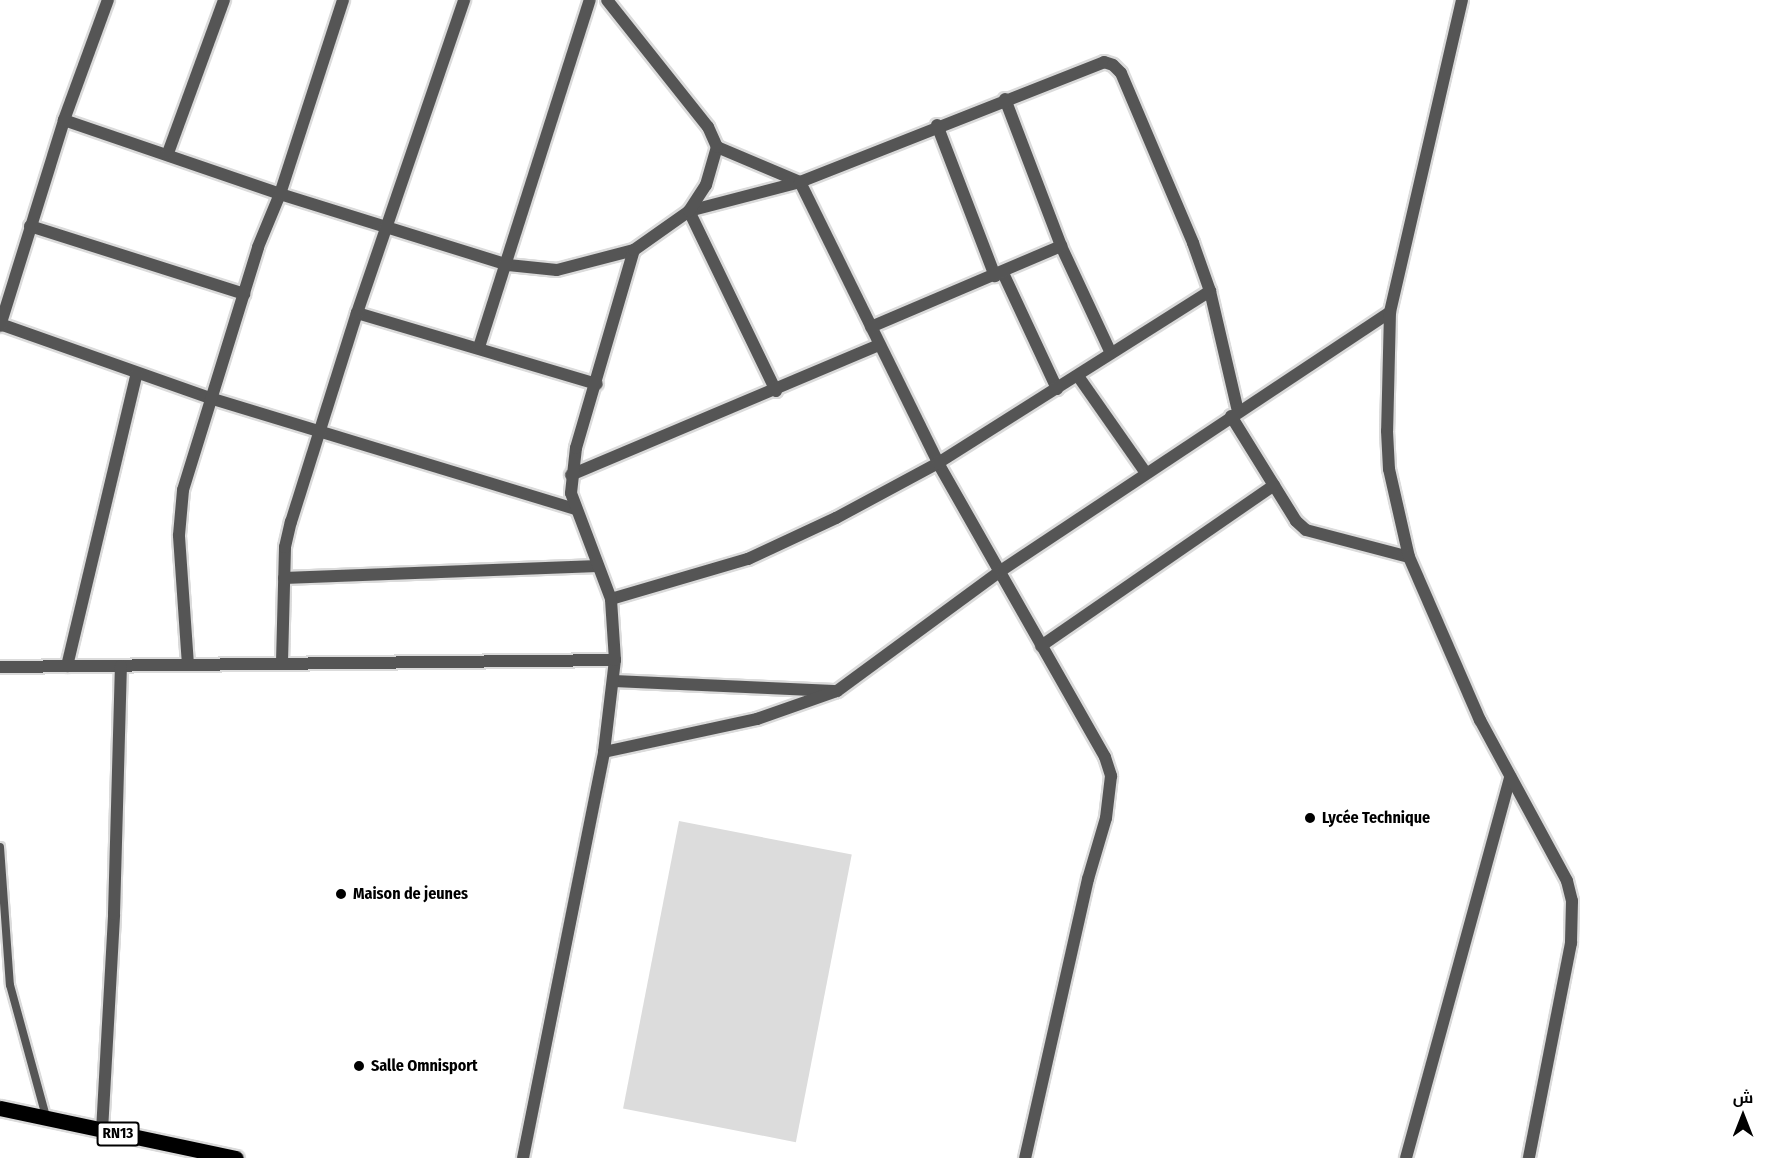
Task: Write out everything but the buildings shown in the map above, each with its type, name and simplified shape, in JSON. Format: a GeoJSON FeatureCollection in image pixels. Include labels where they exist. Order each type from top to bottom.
{"type":"FeatureCollection","features":[{"type":"Feature","properties":{"kind":"main road","name":"RN13"},"geometry":{"type":"LineString","coordinates":[[0,1108],[232,1158]]}},
{"type":"Feature","properties":{"kind":"street"},"geometry":{"type":"LineString","coordinates":[[108,0],[64,120],[0,325],[213,399],[575,509]]}},
{"type":"Feature","properties":{"kind":"street"},"geometry":{"type":"LineString","coordinates":[[168,153],[224,0]]}},
{"type":"Feature","properties":{"kind":"street"},"geometry":{"type":"LineString","coordinates":[[188,665],[179,514],[244,294],[280,194],[343,0]]}},
{"type":"Feature","properties":{"kind":"street"},"geometry":{"type":"LineString","coordinates":[[282,662],[285,547],[357,313],[464,0]]}},
{"type":"Feature","properties":{"kind":"street"},"geometry":{"type":"LineString","coordinates":[[479,347],[508,265],[590,0]]}},
{"type":"Feature","properties":{"kind":"street"},"geometry":{"type":"LineString","coordinates":[[64,120],[386,228],[508,265],[557,270],[634,250],[688,211],[706,185],[717,147],[708,127],[607,0]]}},
{"type":"Feature","properties":{"kind":"street"},"geometry":{"type":"LineString","coordinates":[[618,14],[619,0]]}},
{"type":"Feature","properties":{"kind":"street"},"geometry":{"type":"LineString","coordinates":[[1462,0],[1390,312],[1388,450],[1410,557],[1442,636],[1510,777],[1567,880],[1573,920],[1529,1158]]}},
{"type":"Feature","properties":{"kind":"street"},"geometry":{"type":"LineString","coordinates":[[688,211],[800,182],[1089,65],[1113,65],[1121,73],[1210,291],[1234,413],[1274,485],[1306,530],[1410,557]]}},
{"type":"Feature","properties":{"kind":"street"},"geometry":{"type":"LineString","coordinates":[[1005,99],[1061,246],[1111,353]]}},
{"type":"Feature","properties":{"kind":"street"},"geometry":{"type":"LineString","coordinates":[[937,125],[999,275],[1057,389]]}},
{"type":"Feature","properties":{"kind":"street"},"geometry":{"type":"LineString","coordinates":[[717,147],[800,182],[938,463],[1002,570],[1041,646],[1105,758],[1110,776],[1110,798],[1024,1158]]}},
{"type":"Feature","properties":{"kind":"street"},"geometry":{"type":"LineString","coordinates":[[688,211],[776,391]]}},
{"type":"Feature","properties":{"kind":"street"},"geometry":{"type":"LineString","coordinates":[[30,226],[244,294]]}},
{"type":"Feature","properties":{"kind":"street"},"geometry":{"type":"LineString","coordinates":[[871,327],[999,275],[1061,246]]}},
{"type":"Feature","properties":{"kind":"street"},"geometry":{"type":"LineString","coordinates":[[524,1158],[604,752],[614,681],[611,599],[575,509],[571,475],[634,250]]}},
{"type":"Feature","properties":{"kind":"street"},"geometry":{"type":"LineString","coordinates":[[611,599],[748,559],[938,463],[1210,291]]}},
{"type":"Feature","properties":{"kind":"street"},"geometry":{"type":"LineString","coordinates":[[604,752],[757,719],[837,692],[1002,570],[1234,413],[1390,312]]}},
{"type":"Feature","properties":{"kind":"street"},"geometry":{"type":"LineString","coordinates":[[357,313],[479,347],[597,384]]}},
{"type":"Feature","properties":{"kind":"street"},"geometry":{"type":"LineString","coordinates":[[571,475],[776,391],[879,345]]}},
{"type":"Feature","properties":{"kind":"street"},"geometry":{"type":"LineString","coordinates":[[67,666],[138,373]]}},
{"type":"Feature","properties":{"kind":"street"},"geometry":{"type":"LineString","coordinates":[[1078,376],[1146,473]]}},
{"type":"Feature","properties":{"kind":"street"},"geometry":{"type":"LineString","coordinates":[[1041,646],[1274,485]]}},
{"type":"Feature","properties":{"kind":"street"},"geometry":{"type":"LineString","coordinates":[[284,578],[598,566]]}},
{"type":"Feature","properties":{"kind":"street"},"geometry":{"type":"LineString","coordinates":[[0,668],[282,662],[615,660]]}},
{"type":"Feature","properties":{"kind":"street"},"geometry":{"type":"LineString","coordinates":[[102,1131],[114,914],[121,666]]}},
{"type":"Feature","properties":{"kind":"street"},"geometry":{"type":"LineString","coordinates":[[614,681],[837,692]]}},
{"type":"Feature","properties":{"kind":"street"},"geometry":{"type":"LineString","coordinates":[[1406,1158],[1510,777]]}},
{"type":"Feature","properties":{"kind":"lane"},"geometry":{"type":"LineString","coordinates":[[0,847],[10,985],[46,1119]]}},
{"type":"Feature","properties":{"kind":"shaded area"},"geometry":{"type":"Polygon","coordinates":[[[679,821],[852,855],[796,1142],[623,1109],[679,821]]]}},
{"type":"Feature","properties":{"kind":"place","name":"Lycée Technique"},"geometry":{"type":"Point","coordinates":[1310,818]}},
{"type":"Feature","properties":{"kind":"place","name":"Maison de jeunes"},"geometry":{"type":"Point","coordinates":[341,894]}},
{"type":"Feature","properties":{"kind":"place","name":"Salle Omnisport"},"geometry":{"type":"Point","coordinates":[359,1066]}}]}
